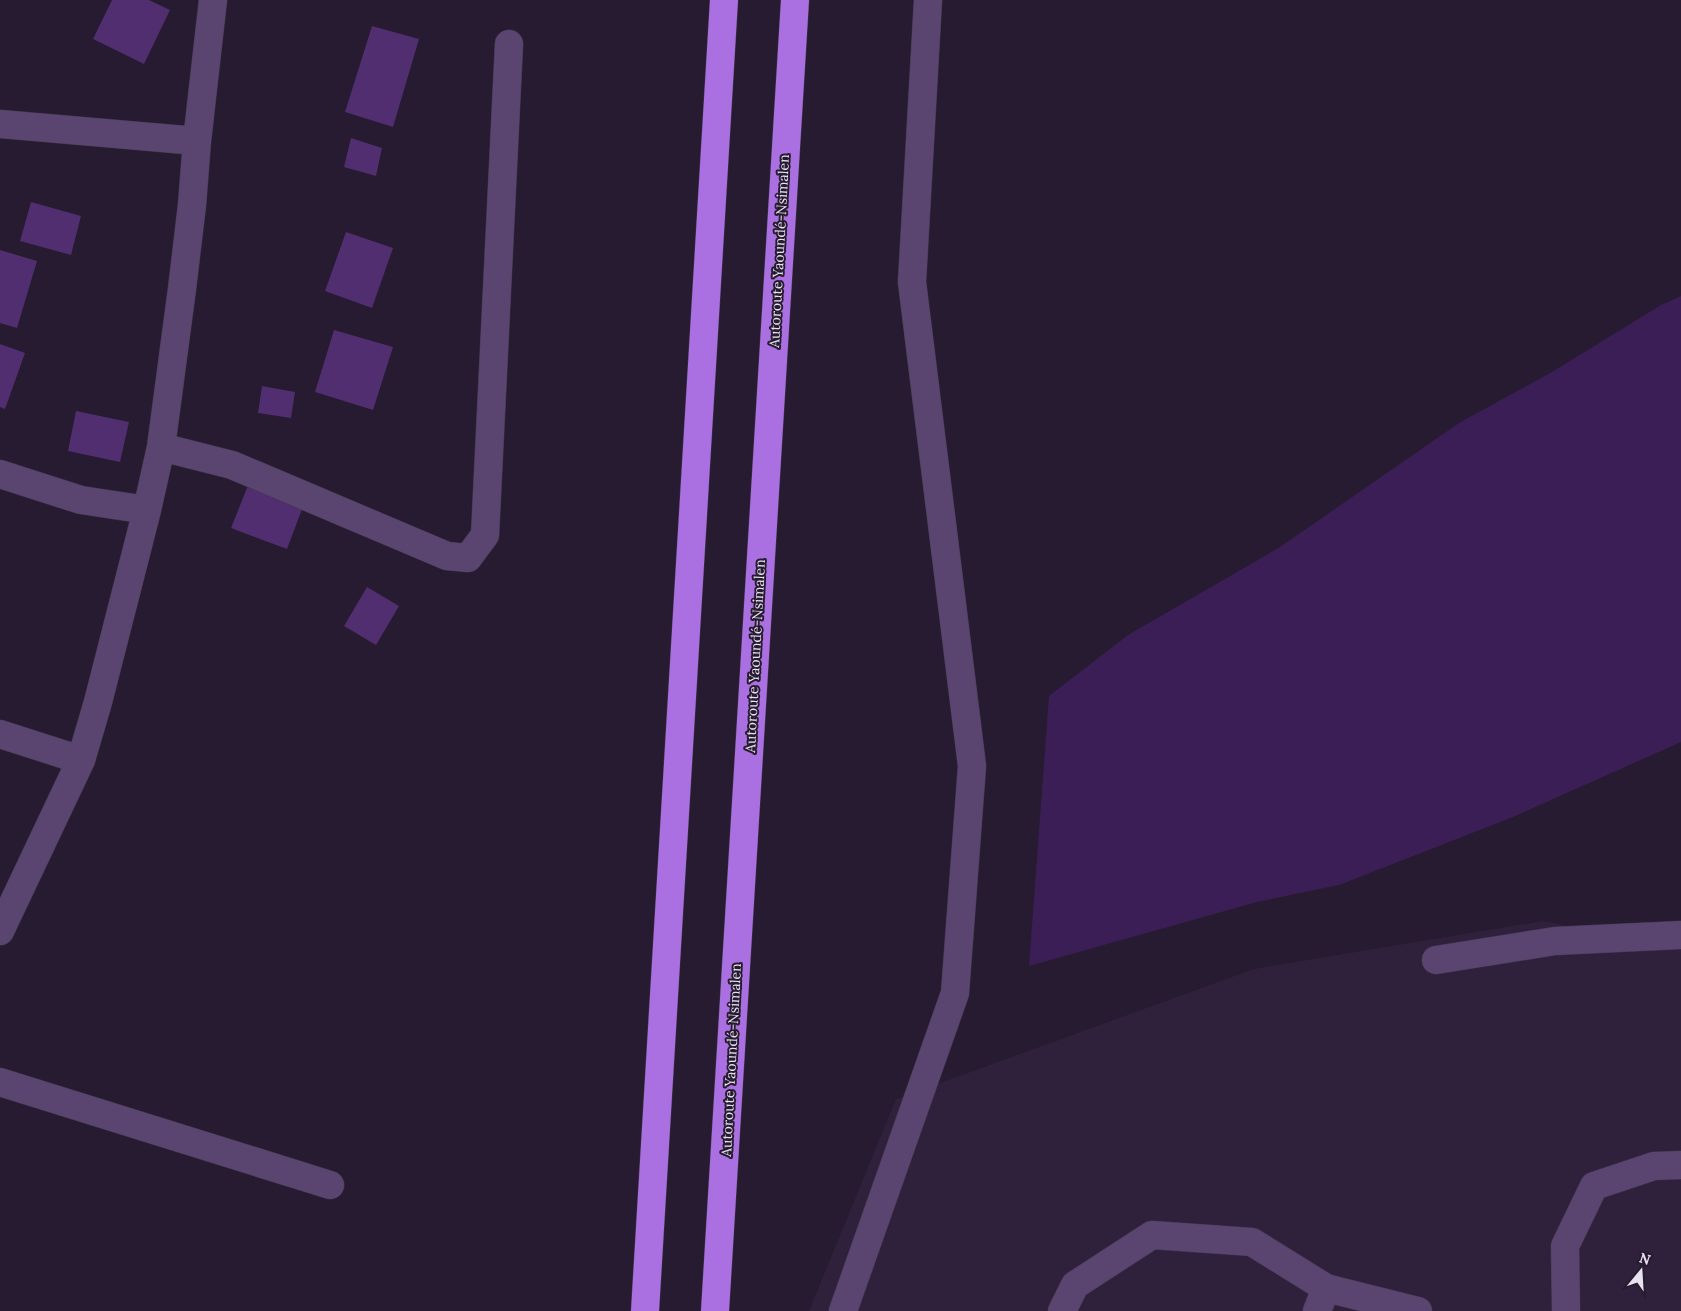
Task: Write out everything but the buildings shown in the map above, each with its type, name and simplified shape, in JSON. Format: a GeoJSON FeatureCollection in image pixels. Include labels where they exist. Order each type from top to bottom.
{"type":"FeatureCollection","features":[{"type":"Feature","properties":{"kind":"highway"},"geometry":{"type":"LineString","coordinates":[[645,1311],[724,0]]}},
{"type":"Feature","properties":{"kind":"highway","name":"Autoroute Yaoundé-Nsimalen"},"geometry":{"type":"LineString","coordinates":[[716,1311],[795,0]]}},
{"type":"Feature","properties":{"kind":"street"},"geometry":{"type":"LineString","coordinates":[[0,931],[81,760],[98,702],[147,510],[161,447],[192,205],[210,16],[214,0]]}},
{"type":"Feature","properties":{"kind":"street"},"geometry":{"type":"LineString","coordinates":[[843,1311],[955,993],[972,766],[912,282],[928,0]]}},
{"type":"Feature","properties":{"kind":"street"},"geometry":{"type":"LineString","coordinates":[[161,447],[232,465],[447,556],[468,558],[485,535],[509,44]]}},
{"type":"Feature","properties":{"kind":"street"},"geometry":{"type":"LineString","coordinates":[[0,124],[197,141]]}},
{"type":"Feature","properties":{"kind":"street"},"geometry":{"type":"LineString","coordinates":[[0,474],[81,500],[147,510]]}},
{"type":"Feature","properties":{"kind":"street"},"geometry":{"type":"LineString","coordinates":[[0,734],[81,760]]}},
{"type":"Feature","properties":{"kind":"street"},"geometry":{"type":"LineString","coordinates":[[1436,960],[1555,941],[1681,935]]}},
{"type":"Feature","properties":{"kind":"street"},"geometry":{"type":"LineString","coordinates":[[0,1082],[330,1185]]}},
{"type":"Feature","properties":{"kind":"street"},"geometry":{"type":"LineString","coordinates":[[1566,1311],[1565,1246],[1594,1186],[1654,1166],[1681,1165]]}},
{"type":"Feature","properties":{"kind":"street"},"geometry":{"type":"LineString","coordinates":[[1062,1311],[1075,1285],[1152,1236],[1252,1242],[1321,1300],[1418,1311]]}},
{"type":"Feature","properties":{"kind":"shaded area"},"geometry":{"type":"Polygon","coordinates":[[[1681,296],[1681,742],[1513,817],[1339,885],[1257,902],[1029,966],[1049,696],[1128,635],[1280,547],[1459,423],[1552,372],[1661,305],[1681,296]]]}},
{"type":"Feature","properties":{"kind":"shaded area"},"geometry":{"type":"Polygon","coordinates":[[[1543,921],[1681,950],[1681,1311],[809,1311],[896,1099],[1254,969],[1543,921]]]}}]}
